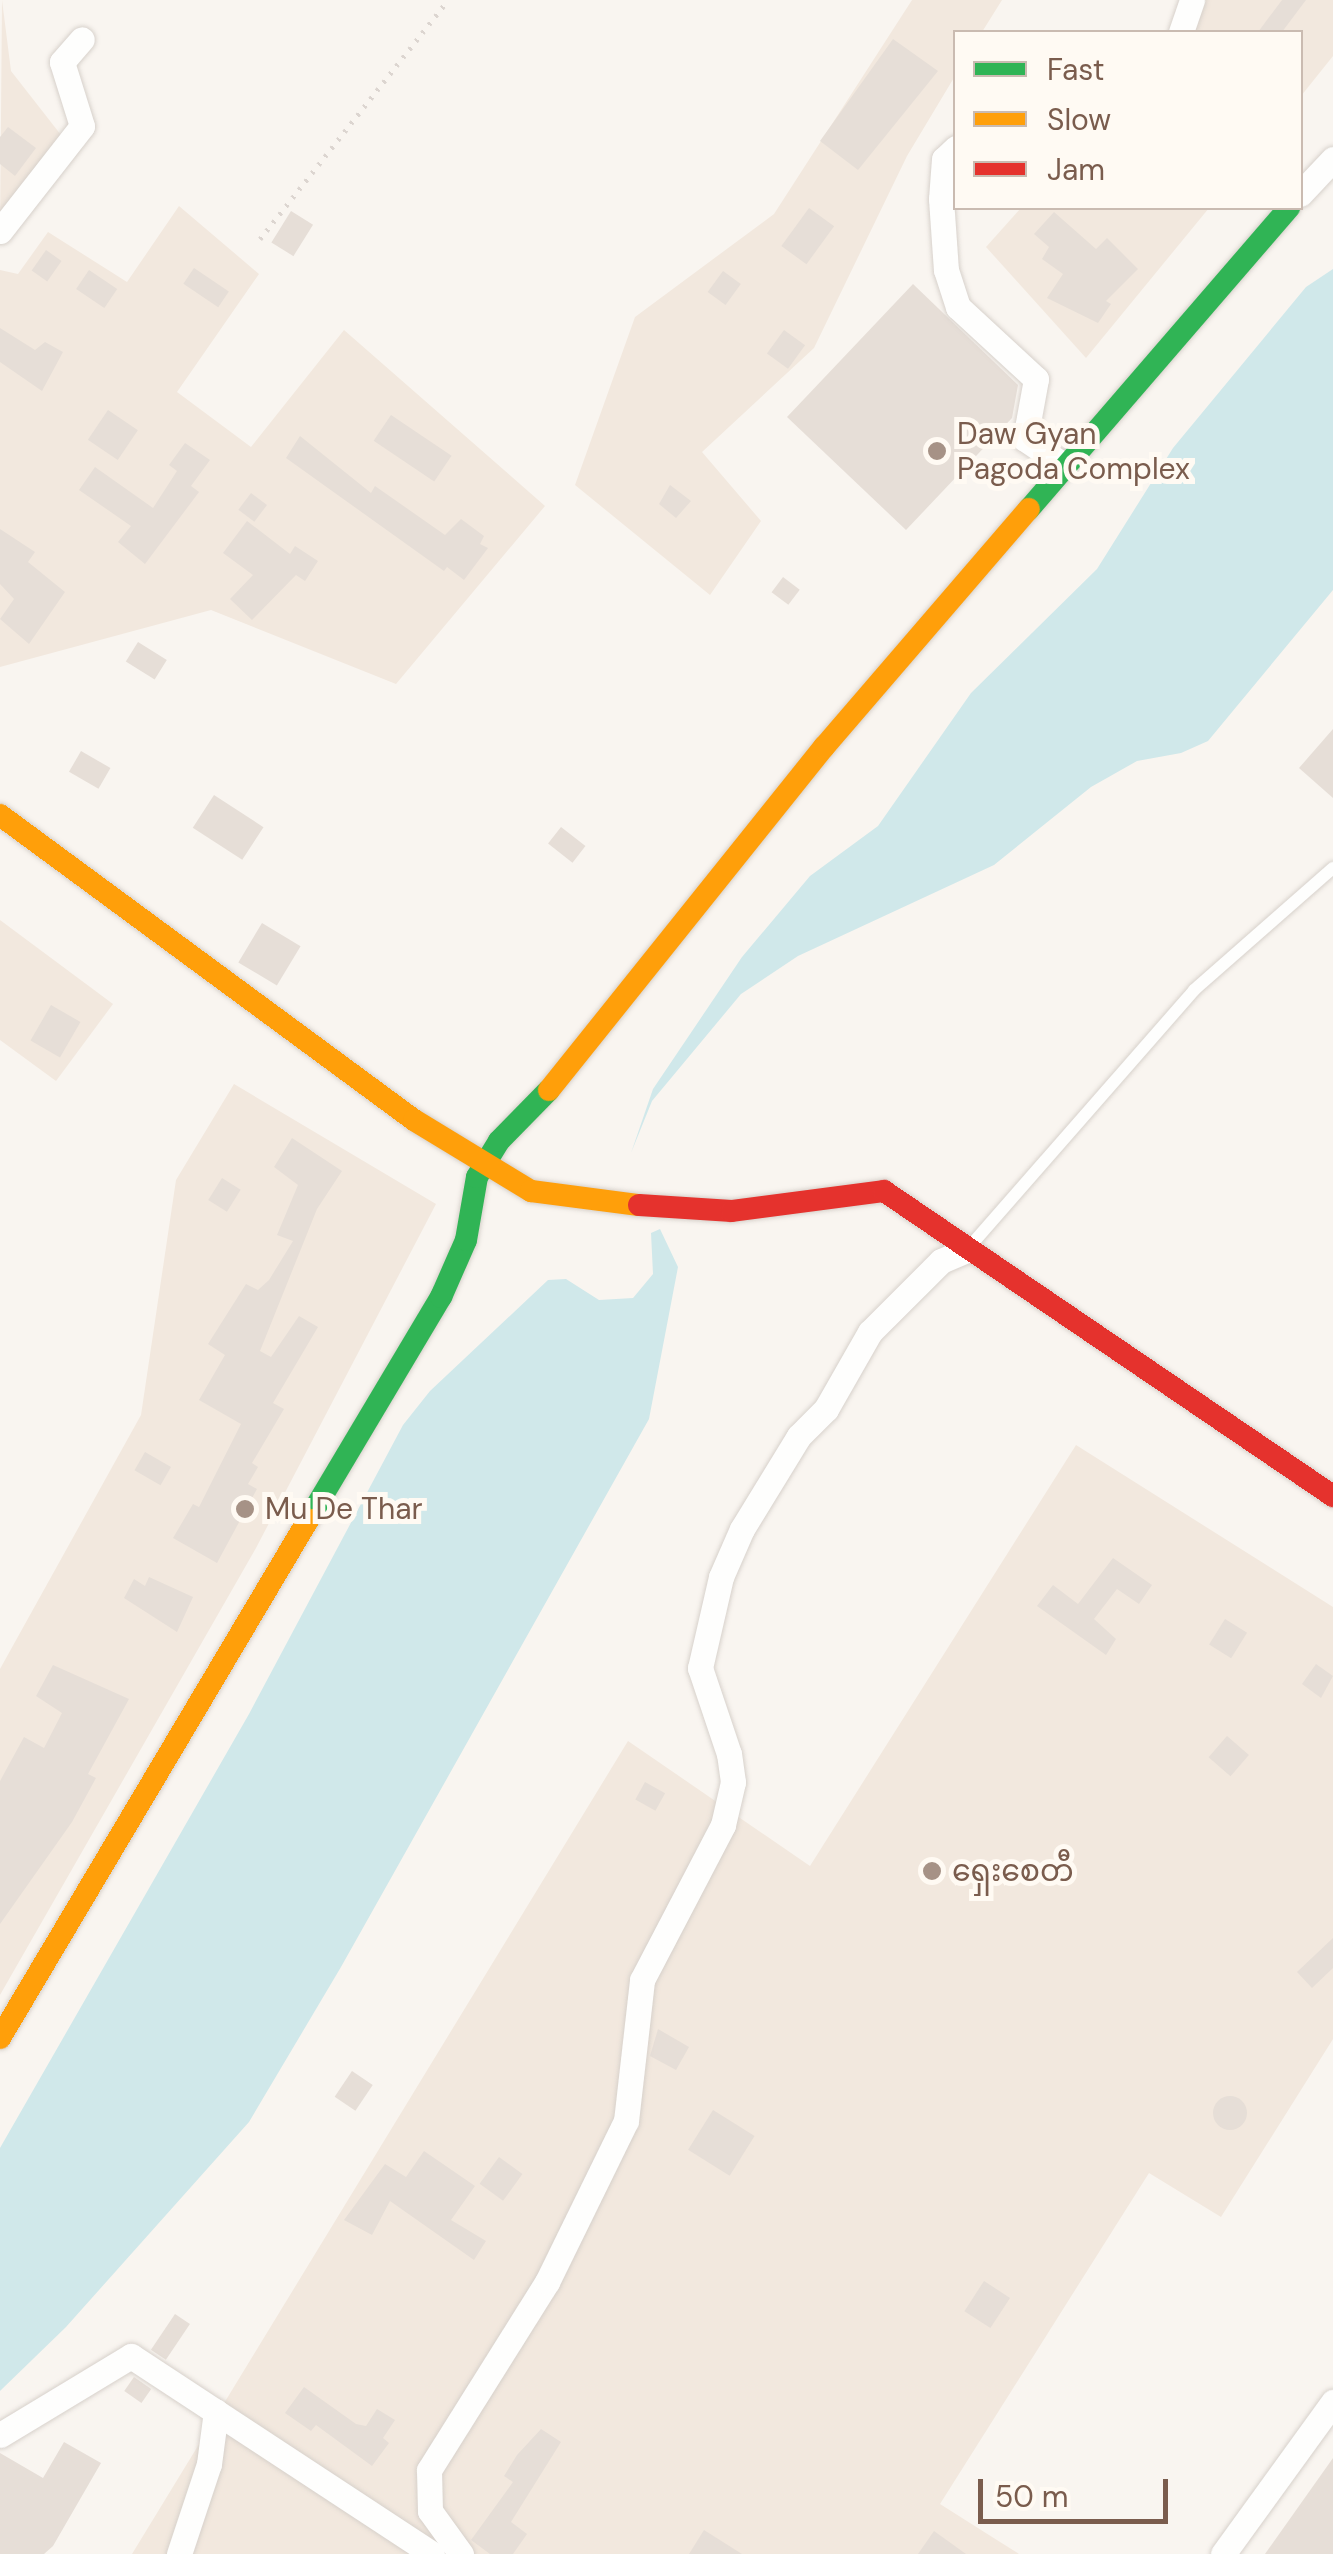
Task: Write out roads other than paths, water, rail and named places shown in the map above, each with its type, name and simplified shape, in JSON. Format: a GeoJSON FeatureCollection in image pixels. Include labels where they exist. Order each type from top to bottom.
{"type":"FeatureCollection","features":[{"type":"Feature","properties":{"kind":"street"},"geometry":{"type":"LineString","coordinates":[[1181,30],[1192,0]]}},
{"type":"Feature","properties":{"kind":"street"},"geometry":{"type":"LineString","coordinates":[[0,231],[82,126],[62,62],[82,39]]}},
{"type":"Feature","properties":{"kind":"street"},"geometry":{"type":"LineString","coordinates":[[953,151],[944,159],[941,199],[946,270],[958,307],[1036,380],[1026,438],[1065,466]]}},
{"type":"Feature","properties":{"kind":"street"},"geometry":{"type":"LineString","coordinates":[[1303,191],[1333,158]]}},
{"type":"Feature","properties":{"kind":"street"},"geometry":{"type":"LineString","coordinates":[[0,2038],[441,1297],[466,1240],[484,1164],[625,1004],[824,747],[1287,210]]}},
{"type":"Feature","properties":{"kind":"street"},"geometry":{"type":"LineString","coordinates":[[0,815],[377,1094],[531,1191],[584,1202],[732,1211],[884,1190],[904,1198],[967,1250],[1333,1496]]}},
{"type":"Feature","properties":{"kind":"street"},"geometry":{"type":"LineString","coordinates":[[462,2554],[430,2510],[429,2470],[547,2282],[626,2121],[642,1980],[723,1825],[734,1782],[730,1754],[700,1668],[722,1577],[742,1529],[799,1436],[826,1409],[870,1332],[941,1261],[967,1250]]}},
{"type":"Feature","properties":{"kind":"street"},"geometry":{"type":"LineString","coordinates":[[0,2435],[131,2356],[432,2554]]}},
{"type":"Feature","properties":{"kind":"street"},"geometry":{"type":"LineString","coordinates":[[1223,2554],[1333,2402]]}},
{"type":"Feature","properties":{"kind":"street"},"geometry":{"type":"LineString","coordinates":[[179,2554],[209,2464],[216,2411]]}},
{"type":"Feature","properties":{"kind":"lane"},"geometry":{"type":"LineString","coordinates":[[967,1250],[1194,990],[1333,868]]}},
{"type":"Feature","properties":{"kind":"water"},"geometry":{"type":"Polygon","coordinates":[[[1333,269],[1333,590],[1208,741],[1181,753],[1137,761],[1091,787],[994,865],[798,956],[741,994],[652,1101],[631,1153],[653,1089],[742,957],[810,876],[878,826],[971,693],[1097,569],[1173,448],[1306,287],[1333,269]]]}},
{"type":"Feature","properties":{"kind":"water"},"geometry":{"type":"Polygon","coordinates":[[[660,1229],[678,1267],[649,1419],[341,1967],[249,2122],[66,2327],[0,2391],[0,2148],[249,1714],[403,1425],[430,1391],[548,1280],[566,1279],[599,1300],[633,1298],[653,1274],[651,1233],[660,1229]]]}},
{"type":"Feature","properties":{"kind":"place","name":"Daw Gyan Pagoda Complex"},"geometry":{"type":"Point","coordinates":[937,451]}},
{"type":"Feature","properties":{"kind":"place","name":"Mu De Thar"},"geometry":{"type":"Point","coordinates":[245,1509]}},
{"type":"Feature","properties":{"kind":"place","name":"ရှေးစေတီ"},"geometry":{"type":"Point","coordinates":[932,1871]}}]}
